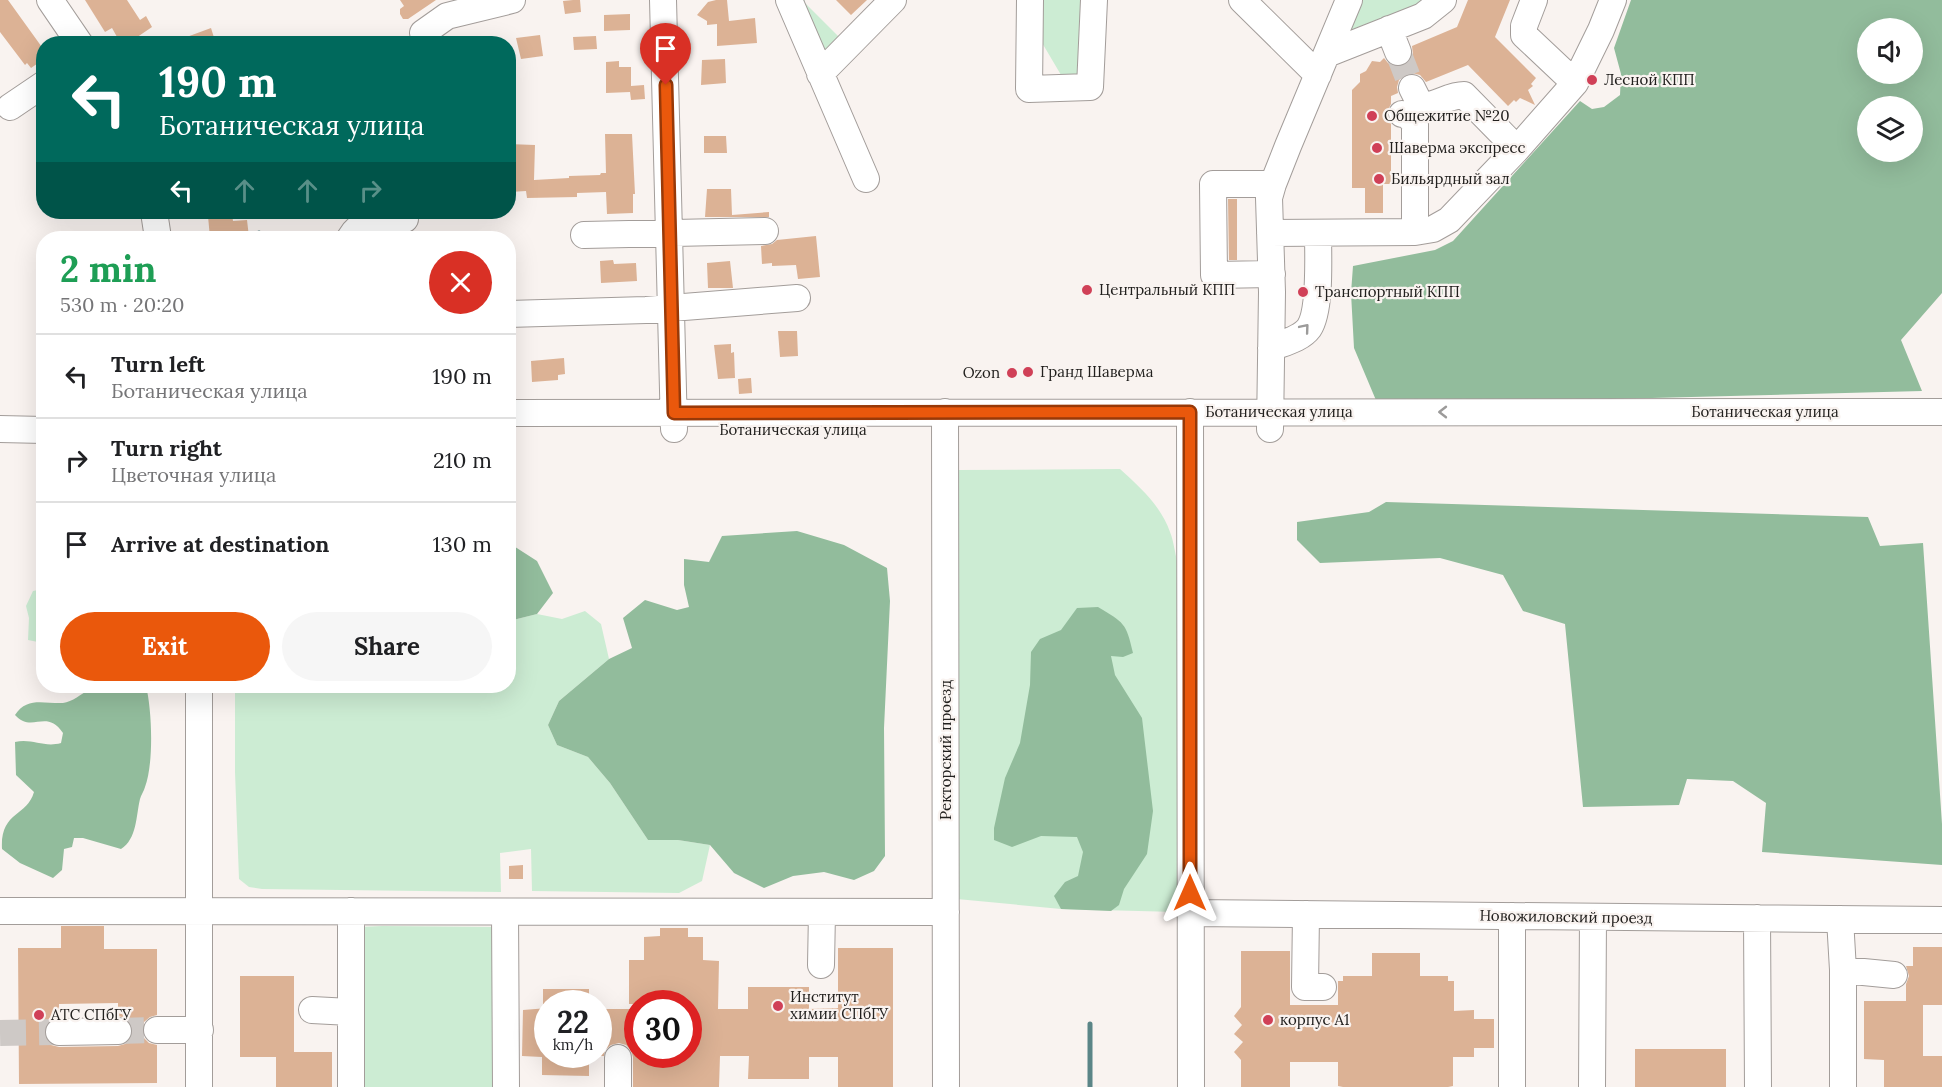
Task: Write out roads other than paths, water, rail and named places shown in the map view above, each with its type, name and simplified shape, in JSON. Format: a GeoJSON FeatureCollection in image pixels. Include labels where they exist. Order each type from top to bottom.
{"type":"FeatureCollection","features":[{"type":"Feature","properties":{"kind":"street"},"geometry":{"type":"LineString","coordinates":[[423,33],[447,16],[512,0]]}},
{"type":"Feature","properties":{"kind":"street"},"geometry":{"type":"LineString","coordinates":[[663,0],[674,421]]}},
{"type":"Feature","properties":{"kind":"street"},"geometry":{"type":"LineString","coordinates":[[789,0],[866,178]]}},
{"type":"Feature","properties":{"kind":"street"},"geometry":{"type":"LineString","coordinates":[[820,74],[893,0]]}},
{"type":"Feature","properties":{"kind":"street"},"geometry":{"type":"LineString","coordinates":[[1030,0],[1029,89],[1090,87],[1094,0]]}},
{"type":"Feature","properties":{"kind":"street"},"geometry":{"type":"LineString","coordinates":[[1242,0],[1322,64]]}},
{"type":"Feature","properties":{"kind":"street"},"geometry":{"type":"LineString","coordinates":[[1270,421],[1272,274],[1269,198],[1349,0]]}},
{"type":"Feature","properties":{"kind":"street"},"geometry":{"type":"LineString","coordinates":[[1322,64],[1393,40],[1443,0]]}},
{"type":"Feature","properties":{"kind":"street"},"geometry":{"type":"LineString","coordinates":[[1534,0],[1524,26],[1524,35],[1575,83]]}},
{"type":"Feature","properties":{"kind":"street"},"geometry":{"type":"LineString","coordinates":[[1270,233],[1415,232],[1433,229],[1449,220],[1517,149],[1575,83],[1613,0]]}},
{"type":"Feature","properties":{"kind":"street"},"geometry":{"type":"LineString","coordinates":[[57,2],[76,36]]}},
{"type":"Feature","properties":{"kind":"street"},"geometry":{"type":"LineString","coordinates":[[1412,88],[1421,106],[1464,95],[1517,149]]}},
{"type":"Feature","properties":{"kind":"street"},"geometry":{"type":"LineString","coordinates":[[10,107],[36,89]]}},
{"type":"Feature","properties":{"kind":"street"},"geometry":{"type":"LineString","coordinates":[[1402,114],[1408,115],[1415,124],[1415,232]]}},
{"type":"Feature","properties":{"kind":"street"},"geometry":{"type":"LineString","coordinates":[[1272,274],[1214,275],[1213,184],[1273,184]]}},
{"type":"Feature","properties":{"kind":"street"},"geometry":{"type":"LineString","coordinates":[[354,231],[363,223],[405,219]]}},
{"type":"Feature","properties":{"kind":"street"},"geometry":{"type":"LineString","coordinates":[[584,235],[765,231]]}},
{"type":"Feature","properties":{"kind":"street"},"geometry":{"type":"LineString","coordinates":[[1271,348],[1298,337],[1308,328],[1315,314],[1318,233]]}},
{"type":"Feature","properties":{"kind":"street"},"geometry":{"type":"LineString","coordinates":[[516,314],[671,309],[797,298]]}},
{"type":"Feature","properties":{"kind":"street"},"geometry":{"type":"LineString","coordinates":[[0,412],[36,412]]}},
{"type":"Feature","properties":{"kind":"street","name":"Ботаническая улица"},"geometry":{"type":"LineString","coordinates":[[1270,421],[1942,412]]}},
{"type":"Feature","properties":{"kind":"street","name":"Ботаническая улица"},"geometry":{"type":"LineString","coordinates":[[516,413],[674,421],[1270,421],[1942,428]]}},
{"type":"Feature","properties":{"kind":"street","name":"Ботаническая улица"},"geometry":{"type":"LineString","coordinates":[[516,430],[674,421]]}},
{"type":"Feature","properties":{"kind":"street","name":"Ректорский проезд"},"geometry":{"type":"LineString","coordinates":[[945,421],[946,1087]]}},
{"type":"Feature","properties":{"kind":"street"},"geometry":{"type":"LineString","coordinates":[[1190,421],[1191,1087]]}},
{"type":"Feature","properties":{"kind":"street"},"geometry":{"type":"LineString","coordinates":[[0,429],[36,430]]}},
{"type":"Feature","properties":{"kind":"street"},"geometry":{"type":"LineString","coordinates":[[198,1087],[200,1030],[199,693]]}},
{"type":"Feature","properties":{"kind":"street"},"geometry":{"type":"LineString","coordinates":[[0,911],[946,912]]}},
{"type":"Feature","properties":{"kind":"street"},"geometry":{"type":"LineString","coordinates":[[351,911],[351,1087]]}},
{"type":"Feature","properties":{"kind":"street"},"geometry":{"type":"LineString","coordinates":[[505,912],[507,1087]]}},
{"type":"Feature","properties":{"kind":"street"},"geometry":{"type":"LineString","coordinates":[[821,965],[822,912]]}},
{"type":"Feature","properties":{"kind":"street","name":"Новожиловский проезд"},"geometry":{"type":"LineString","coordinates":[[1190,913],[1942,920]]}},
{"type":"Feature","properties":{"kind":"street"},"geometry":{"type":"LineString","coordinates":[[1306,914],[1305,987],[1323,987]]}},
{"type":"Feature","properties":{"kind":"street"},"geometry":{"type":"LineString","coordinates":[[1512,916],[1512,1087]]}},
{"type":"Feature","properties":{"kind":"street"},"geometry":{"type":"LineString","coordinates":[[1592,1087],[1593,917]]}},
{"type":"Feature","properties":{"kind":"street"},"geometry":{"type":"LineString","coordinates":[[1757,918],[1758,1087]]}},
{"type":"Feature","properties":{"kind":"street"},"geometry":{"type":"LineString","coordinates":[[1840,919],[1843,970],[1843,1087]]}},
{"type":"Feature","properties":{"kind":"street"},"geometry":{"type":"LineString","coordinates":[[1843,970],[1894,975]]}},
{"type":"Feature","properties":{"kind":"street"},"geometry":{"type":"LineString","coordinates":[[312,1010],[350,1012]]}},
{"type":"Feature","properties":{"kind":"street"},"geometry":{"type":"LineString","coordinates":[[157,1030],[200,1030]]}},
{"type":"Feature","properties":{"kind":"street"},"geometry":{"type":"LineString","coordinates":[[59,1032],[118,1031]]}},
{"type":"Feature","properties":{"kind":"street"},"geometry":{"type":"LineString","coordinates":[[618,1058],[618,1087]]}},
{"type":"Feature","properties":{"kind":"waterway"},"geometry":{"type":"LineString","coordinates":[[1090,1024],[1090,1087]]}},
{"type":"Feature","properties":{"kind":"tunnel"},"geometry":{"type":"LineString","coordinates":[[1398,52],[1412,88]]}},
{"type":"Feature","properties":{"kind":"tunnel"},"geometry":{"type":"LineString","coordinates":[[118,1031],[157,1030]]}},
{"type":"Feature","properties":{"kind":"tunnel"},"geometry":{"type":"LineString","coordinates":[[0,1033],[59,1032]]}},
{"type":"Feature","properties":{"kind":"place","name":"Лесной КПП"},"geometry":{"type":"Point","coordinates":[1592,80]}},
{"type":"Feature","properties":{"kind":"place","name":"Общежитие №20"},"geometry":{"type":"Point","coordinates":[1372,116]}},
{"type":"Feature","properties":{"kind":"place","name":"Шаверма экспресс"},"geometry":{"type":"Point","coordinates":[1377,148]}},
{"type":"Feature","properties":{"kind":"place","name":"Бильярдный зал"},"geometry":{"type":"Point","coordinates":[1379,179]}},
{"type":"Feature","properties":{"kind":"place","name":"Центральный КПП"},"geometry":{"type":"Point","coordinates":[1087,290]}},
{"type":"Feature","properties":{"kind":"place","name":"Транспортный КПП"},"geometry":{"type":"Point","coordinates":[1303,292]}},
{"type":"Feature","properties":{"kind":"place","name":"Гранд Шаверма"},"geometry":{"type":"Point","coordinates":[1028,372]}},
{"type":"Feature","properties":{"kind":"place","name":"Ozon"},"geometry":{"type":"Point","coordinates":[1012,373]}},
{"type":"Feature","properties":{"kind":"place","name":"Институт химии СПбГУ"},"geometry":{"type":"Point","coordinates":[778,1006]}},
{"type":"Feature","properties":{"kind":"place","name":"АТС СПбГУ"},"geometry":{"type":"Point","coordinates":[39,1015]}},
{"type":"Feature","properties":{"kind":"place","name":"корпус А1"},"geometry":{"type":"Point","coordinates":[1268,1020]}}]}
